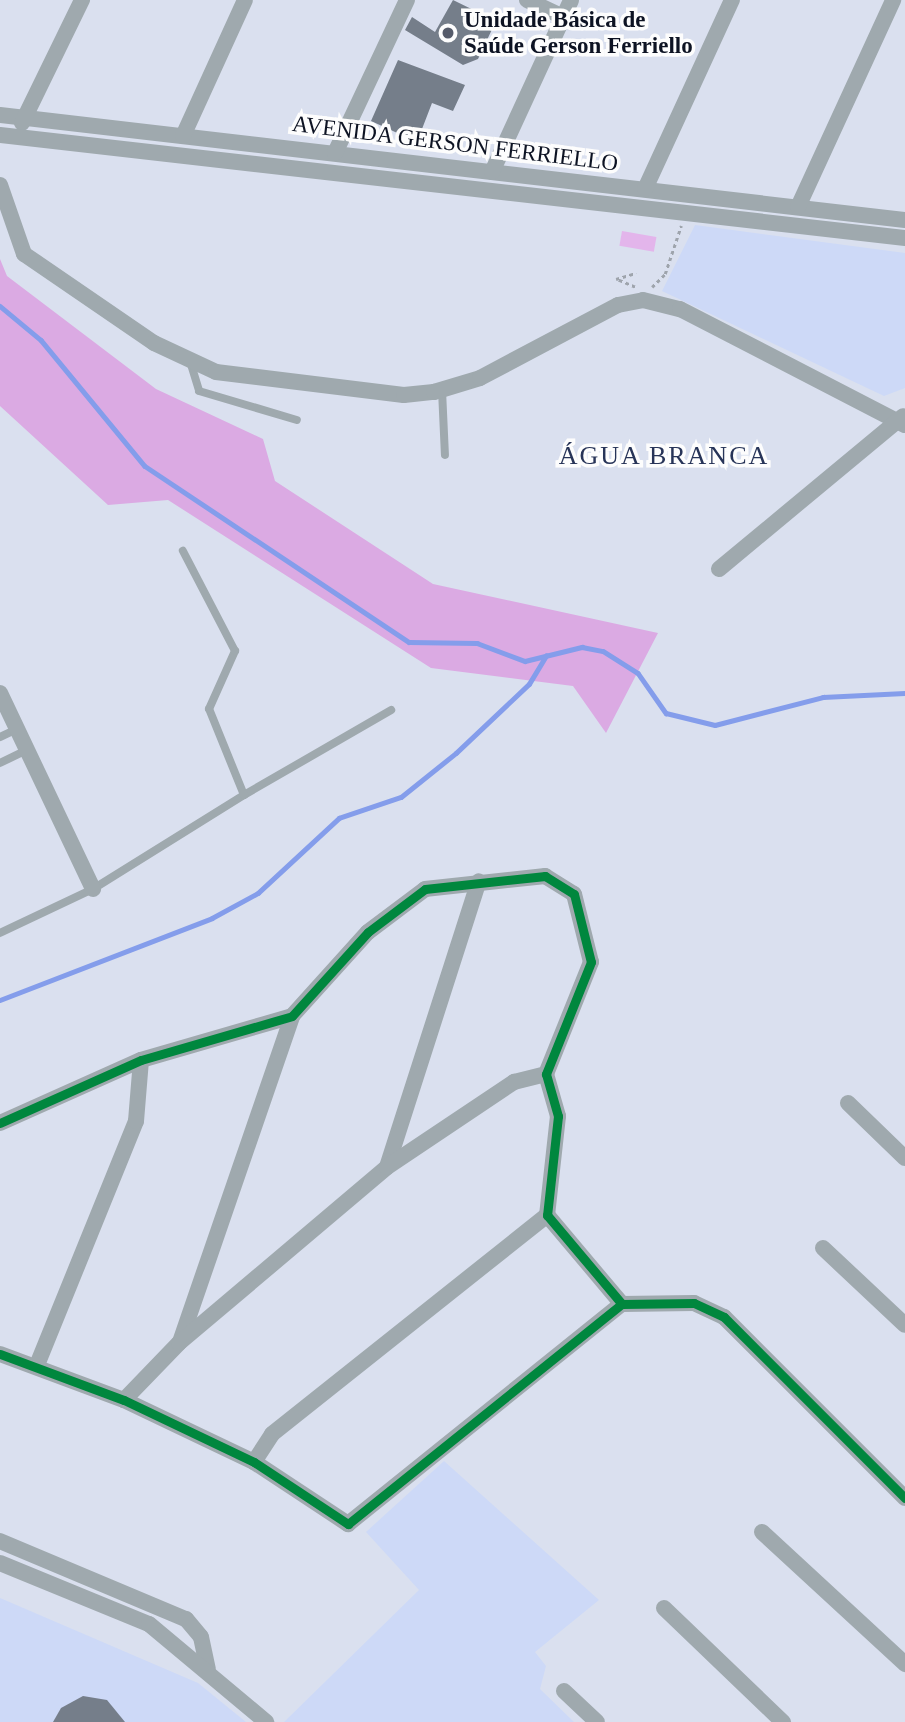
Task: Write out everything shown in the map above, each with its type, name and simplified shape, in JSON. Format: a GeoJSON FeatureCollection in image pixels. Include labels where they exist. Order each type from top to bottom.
{"type":"FeatureCollection","features":[{"type":"Feature","properties":{"kind":"street"},"geometry":{"type":"LineString","coordinates":[[4,136],[27,118],[82,0]]}},
{"type":"Feature","properties":{"kind":"street"},"geometry":{"type":"LineString","coordinates":[[183,136],[245,0]]}},
{"type":"Feature","properties":{"kind":"street"},"geometry":{"type":"LineString","coordinates":[[335,153],[407,0]]}},
{"type":"Feature","properties":{"kind":"street"},"geometry":{"type":"LineString","coordinates":[[527,0],[563,17]]}},
{"type":"Feature","properties":{"kind":"street"},"geometry":{"type":"LineString","coordinates":[[492,172],[571,0]]}},
{"type":"Feature","properties":{"kind":"street"},"geometry":{"type":"LineString","coordinates":[[645,189],[732,0]]}},
{"type":"Feature","properties":{"kind":"street"},"geometry":{"type":"LineString","coordinates":[[798,207],[893,0]]}},
{"type":"Feature","properties":{"kind":"street","name":"AVENIDA GERSON FERRIELLO"},"geometry":{"type":"LineString","coordinates":[[0,115],[905,220]]}},
{"type":"Feature","properties":{"kind":"street","name":"AVENIDA GERSON FERRIELLO"},"geometry":{"type":"LineString","coordinates":[[4,136],[905,237]]}},
{"type":"Feature","properties":{"kind":"street"},"geometry":{"type":"LineString","coordinates":[[0,185],[24,254],[190,361],[244,378],[404,395],[442,390],[480,378],[642,300],[680,309],[902,420],[719,569]]}},
{"type":"Feature","properties":{"kind":"street"},"geometry":{"type":"LineString","coordinates":[[0,693],[93,889]]}},
{"type":"Feature","properties":{"kind":"street"},"geometry":{"type":"LineString","coordinates":[[180,1343],[292,1016],[368,932],[418,893],[479,881],[538,874],[565,885],[576,898],[590,962],[546,1074],[558,1116],[547,1215],[272,1434],[254,1462]]}},
{"type":"Feature","properties":{"kind":"street"},"geometry":{"type":"LineString","coordinates":[[387,1167],[479,881]]}},
{"type":"Feature","properties":{"kind":"street"},"geometry":{"type":"LineString","coordinates":[[0,1123],[141,1059],[292,1016]]}},
{"type":"Feature","properties":{"kind":"street"},"geometry":{"type":"LineString","coordinates":[[37,1365],[139,1113],[141,1059]]}},
{"type":"Feature","properties":{"kind":"street"},"geometry":{"type":"LineString","coordinates":[[124,1400],[180,1343],[387,1167],[514,1082],[546,1074]]}},
{"type":"Feature","properties":{"kind":"street"},"geometry":{"type":"LineString","coordinates":[[848,1103],[905,1158]]}},
{"type":"Feature","properties":{"kind":"street"},"geometry":{"type":"LineString","coordinates":[[547,1215],[622,1304]]}},
{"type":"Feature","properties":{"kind":"street"},"geometry":{"type":"LineString","coordinates":[[823,1248],[905,1325]]}},
{"type":"Feature","properties":{"kind":"street"},"geometry":{"type":"LineString","coordinates":[[0,1354],[37,1365],[124,1400],[254,1462],[351,1523],[622,1304],[709,1307],[756,1356],[905,1498]]}},
{"type":"Feature","properties":{"kind":"street"},"geometry":{"type":"LineString","coordinates":[[762,1532],[905,1664]]}},
{"type":"Feature","properties":{"kind":"street"},"geometry":{"type":"LineString","coordinates":[[0,1541],[186,1619],[201,1637],[208,1669]]}},
{"type":"Feature","properties":{"kind":"street"},"geometry":{"type":"LineString","coordinates":[[0,1563],[149,1624],[208,1669],[266,1722]]}},
{"type":"Feature","properties":{"kind":"street"},"geometry":{"type":"LineString","coordinates":[[664,1608],[783,1722]]}},
{"type":"Feature","properties":{"kind":"street"},"geometry":{"type":"LineString","coordinates":[[564,1691],[597,1722]]}},
{"type":"Feature","properties":{"kind":"lane"},"geometry":{"type":"LineString","coordinates":[[190,361],[192,380],[209,396],[297,420]]}},
{"type":"Feature","properties":{"kind":"lane"},"geometry":{"type":"LineString","coordinates":[[442,390],[445,455]]}},
{"type":"Feature","properties":{"kind":"lane"},"geometry":{"type":"LineString","coordinates":[[183,551],[235,651],[209,709],[244,795]]}},
{"type":"Feature","properties":{"kind":"lane"},"geometry":{"type":"LineString","coordinates":[[0,933],[93,889],[244,795],[391,710]]}},
{"type":"Feature","properties":{"kind":"lane"},"geometry":{"type":"LineString","coordinates":[[0,737],[17,729]]}},
{"type":"Feature","properties":{"kind":"lane"},"geometry":{"type":"LineString","coordinates":[[0,763],[27,750]]}},
{"type":"Feature","properties":{"kind":"path"},"geometry":{"type":"LineString","coordinates":[[642,300],[657,276],[669,265],[685,214]]}},
{"type":"Feature","properties":{"kind":"path"},"geometry":{"type":"LineString","coordinates":[[636,273],[616,279],[636,282],[642,300]]}},
{"type":"Feature","properties":{"kind":"shaded area"},"geometry":{"type":"Polygon","coordinates":[[[695,225],[905,253],[905,388],[884,396],[662,291],[695,225]]]}},
{"type":"Feature","properties":{"kind":"shaded area"},"geometry":{"type":"Polygon","coordinates":[[[622,231],[656,237],[654,252],[619,246],[622,231]]]}},
{"type":"Feature","properties":{"kind":"shaded area"},"geometry":{"type":"Polygon","coordinates":[[[0,259],[7,276],[156,389],[263,439],[275,481],[433,584],[658,633],[606,733],[573,686],[431,668],[168,500],[108,505],[0,406],[0,259]]]}},
{"type":"Feature","properties":{"kind":"shaded area"},"geometry":{"type":"Polygon","coordinates":[[[444,1461],[599,1600],[535,1652],[546,1666],[540,1689],[574,1722],[284,1722],[419,1590],[366,1532],[444,1461]]]}},
{"type":"Feature","properties":{"kind":"shaded area"},"geometry":{"type":"Polygon","coordinates":[[[0,1598],[198,1683],[246,1722],[0,1722],[0,1598]]]}},
{"type":"Feature","properties":{"kind":"building","name":"Unidade Básica de Saúde Gerson Ferriello"},"geometry":{"type":"Polygon","coordinates":[[[453,0],[496,21],[478,59],[463,65],[405,30],[412,17],[435,32],[453,0]]]}},
{"type":"Feature","properties":{"kind":"building"},"geometry":{"type":"Polygon","coordinates":[[[398,60],[465,85],[453,111],[432,103],[417,142],[371,121],[398,60]]]}},
{"type":"Feature","properties":{"kind":"building"},"geometry":{"type":"Polygon","coordinates":[[[83,1696],[107,1700],[125,1722],[53,1722],[61,1708],[83,1696]]]}},
{"type":"Feature","properties":{"kind":"waterway"},"geometry":{"type":"LineString","coordinates":[[0,306],[41,340],[145,466],[409,642],[477,643],[525,661],[582,647],[603,651],[638,673],[666,713],[715,725],[823,697],[905,693]]}},
{"type":"Feature","properties":{"kind":"waterway"},"geometry":{"type":"LineString","coordinates":[[0,1000],[212,918],[258,893],[339,818],[401,797],[456,753],[529,684],[546,656]]}},
{"type":"Feature","properties":{"kind":"cycle path"},"geometry":{"type":"LineString","coordinates":[[0,1123],[141,1060],[292,1016],[368,932],[425,889],[545,876],[574,894],[591,962],[546,1074],[558,1116],[547,1215],[622,1304]]}},
{"type":"Feature","properties":{"kind":"cycle path"},"geometry":{"type":"LineString","coordinates":[[0,1354],[124,1400],[254,1462],[348,1524],[622,1304],[694,1303],[724,1317],[905,1498]]}},
{"type":"Feature","properties":{"kind":"place","name":"Unidade Básica de Saúde Gerson Ferriello"},"geometry":{"type":"Point","coordinates":[448,33]}},
{"type":"Feature","properties":{"kind":"district","name":"ÁGUA BRANCA"},"geometry":{"type":"Point","coordinates":[664,456]}}]}
